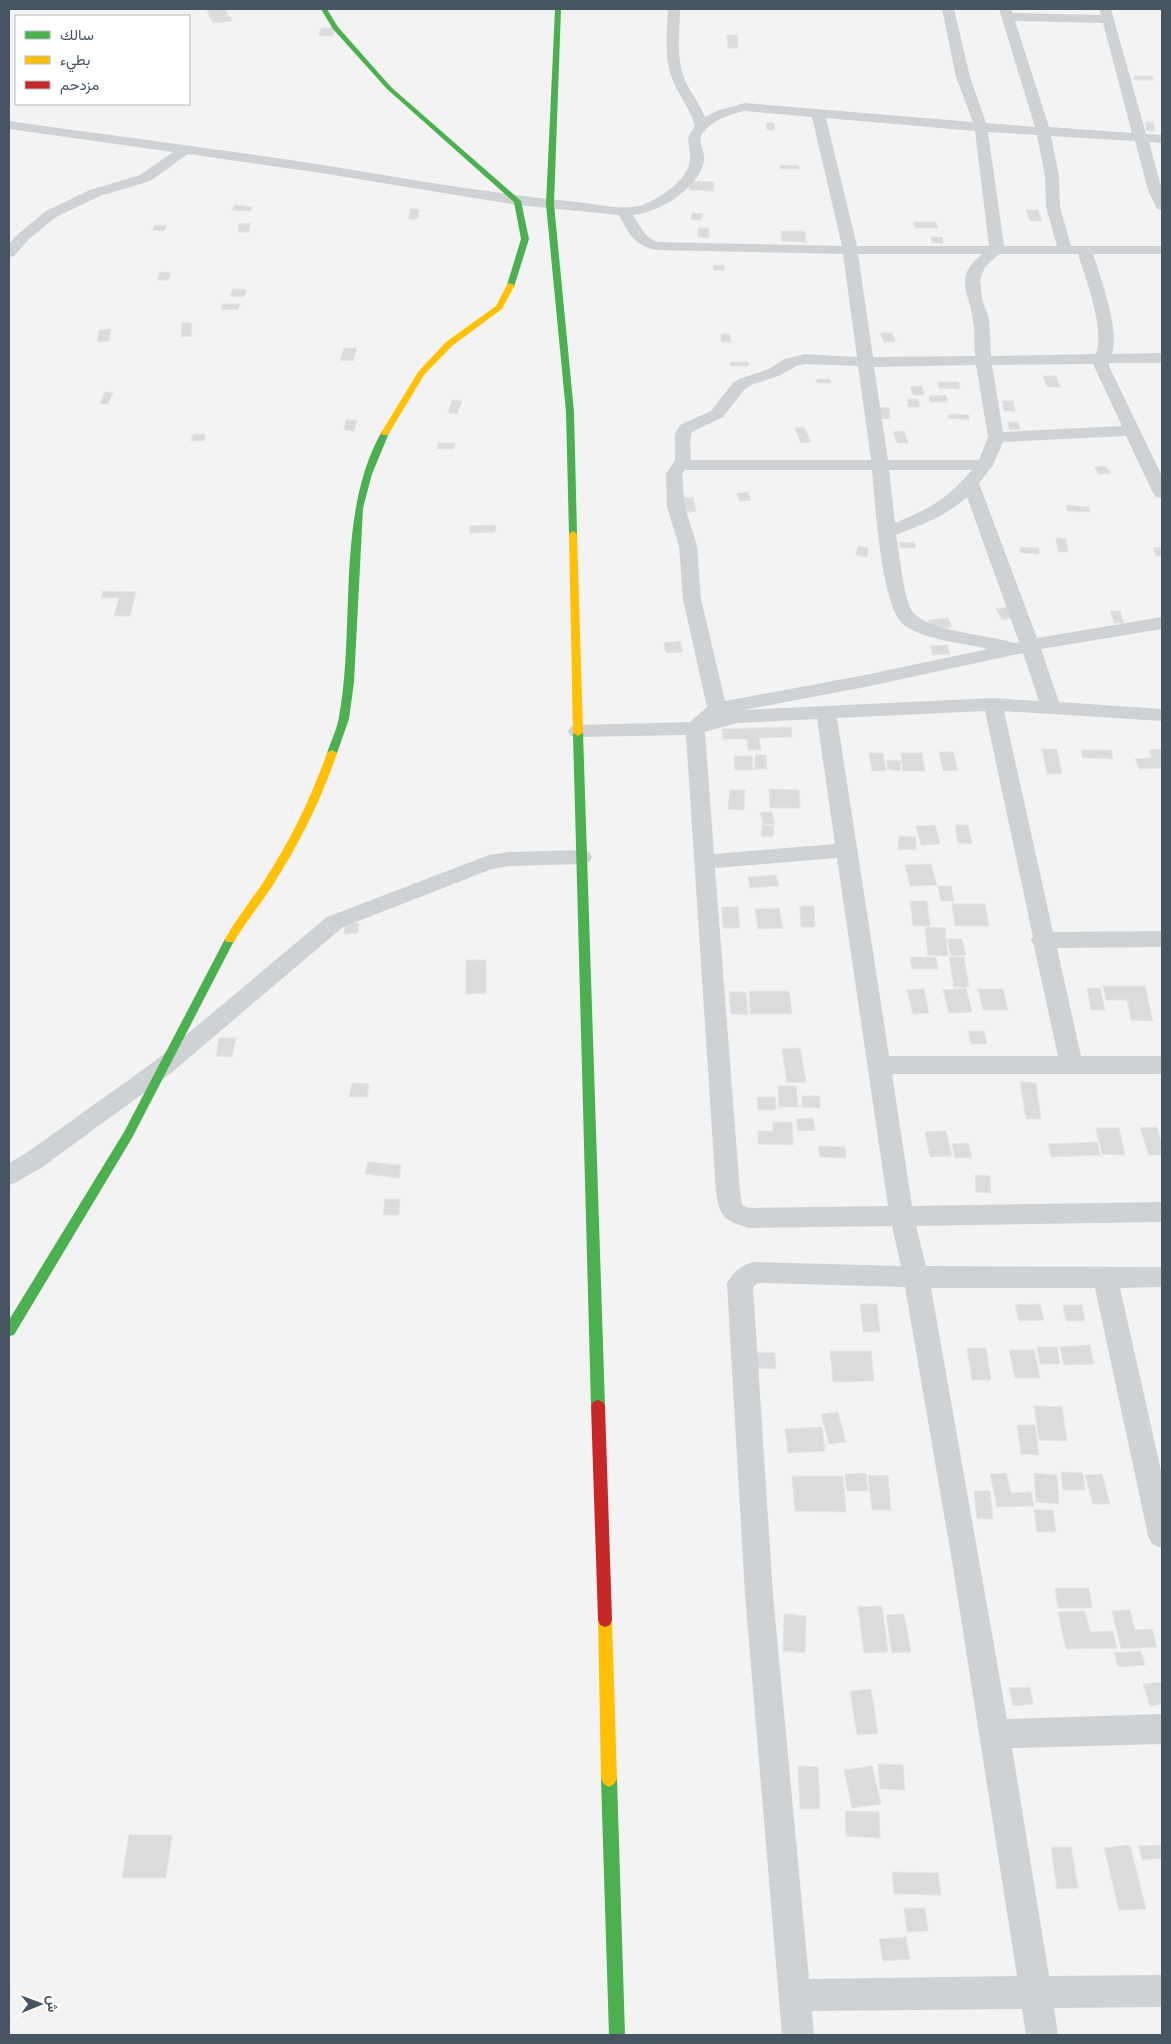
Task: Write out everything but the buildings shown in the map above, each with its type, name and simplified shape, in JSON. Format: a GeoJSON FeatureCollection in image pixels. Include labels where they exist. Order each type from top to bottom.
{"type":"FeatureCollection","features":[{"type":"Feature","properties":{"kind":"main road"},"geometry":{"type":"LineString","coordinates":[[9,1331],[128,1135],[232,935],[295,839],[321,787],[344,718],[349,682],[359,508],[368,474],[386,431],[421,374],[449,344],[499,306],[512,283],[525,239],[517,201],[389,88],[335,28],[324,9]]}},
{"type":"Feature","properties":{"kind":"main road"},"geometry":{"type":"LineString","coordinates":[[558,9],[550,204],[570,412],[617,2035]]}},
{"type":"Feature","properties":{"kind":"street"},"geometry":{"type":"LineString","coordinates":[[674,9],[673,58],[676,73],[688,100],[700,118],[702,128]]}},
{"type":"Feature","properties":{"kind":"street"},"geometry":{"type":"LineString","coordinates":[[948,9],[963,77],[981,127],[997,249]]}},
{"type":"Feature","properties":{"kind":"street"},"geometry":{"type":"LineString","coordinates":[[1064,249],[1053,207],[1052,176],[1043,131],[1006,13],[1107,14],[1140,138],[1159,190],[1162,206]]}},
{"type":"Feature","properties":{"kind":"street"},"geometry":{"type":"LineString","coordinates":[[9,125],[321,169],[517,201],[624,211],[640,210],[652,206],[683,184],[697,162],[697,151],[694,143],[695,135],[714,117],[745,107],[981,127],[1162,139]]}},
{"type":"Feature","properties":{"kind":"street"},"geometry":{"type":"LineString","coordinates":[[818,113],[850,249],[880,464],[887,533],[900,604],[905,615],[929,630],[1023,647]]}},
{"type":"Feature","properties":{"kind":"street"},"geometry":{"type":"LineString","coordinates":[[9,253],[23,237],[51,214],[95,193],[145,178],[185,150]]}},
{"type":"Feature","properties":{"kind":"street"},"geometry":{"type":"LineString","coordinates":[[624,211],[640,239],[645,244],[656,246],[711,249],[1162,250]]}},
{"type":"Feature","properties":{"kind":"street"},"geometry":{"type":"LineString","coordinates":[[887,533],[933,513],[946,505],[970,483],[985,465],[992,451],[996,437],[983,360],[982,319],[974,298],[972,280],[978,265],[997,249]]}},
{"type":"Feature","properties":{"kind":"street"},"geometry":{"type":"LineString","coordinates":[[1084,249],[1100,302],[1107,345],[1101,360],[1101,366],[1132,431],[1157,474],[1162,493]]}},
{"type":"Feature","properties":{"kind":"street"},"geometry":{"type":"LineString","coordinates":[[717,709],[692,598],[688,546],[676,507],[674,474],[683,460],[683,434],[686,429],[717,414],[738,387],[745,382],[774,372],[796,360],[866,362],[1162,358]]}},
{"type":"Feature","properties":{"kind":"street"},"geometry":{"type":"LineString","coordinates":[[996,437],[1132,431]]}},
{"type":"Feature","properties":{"kind":"street"},"geometry":{"type":"LineString","coordinates":[[680,465],[985,465]]}},
{"type":"Feature","properties":{"kind":"street"},"geometry":{"type":"LineString","coordinates":[[970,483],[1023,647],[1051,708]]}},
{"type":"Feature","properties":{"kind":"street"},"geometry":{"type":"LineString","coordinates":[[695,728],[717,709],[865,681],[1023,647],[1162,623]]}},
{"type":"Feature","properties":{"kind":"street"},"geometry":{"type":"LineString","coordinates":[[578,730],[695,728],[737,717],[993,704],[1162,715]]}},
{"type":"Feature","properties":{"kind":"street"},"geometry":{"type":"LineString","coordinates":[[993,704],[1042,940],[1071,1065]]}},
{"type":"Feature","properties":{"kind":"street"},"geometry":{"type":"LineString","coordinates":[[826,713],[902,1217],[916,1277],[948,1449],[996,1734],[1042,2035]]}},
{"type":"Feature","properties":{"kind":"street"},"geometry":{"type":"LineString","coordinates":[[695,728],[728,1192],[731,1210],[739,1215],[750,1218],[1162,1212]]}},
{"type":"Feature","properties":{"kind":"street"},"geometry":{"type":"LineString","coordinates":[[704,862],[847,850]]}},
{"type":"Feature","properties":{"kind":"street"},"geometry":{"type":"LineString","coordinates":[[9,1175],[32,1161],[164,1067],[335,922],[489,862],[509,859],[582,857]]}},
{"type":"Feature","properties":{"kind":"street"},"geometry":{"type":"LineString","coordinates":[[1042,940],[1162,939]]}},
{"type":"Feature","properties":{"kind":"street"},"geometry":{"type":"LineString","coordinates":[[880,1065],[1162,1064]]}},
{"type":"Feature","properties":{"kind":"street"},"geometry":{"type":"LineString","coordinates":[[798,2035],[760,1595],[740,1283],[753,1272],[916,1277],[1162,1277]]}},
{"type":"Feature","properties":{"kind":"street"},"geometry":{"type":"LineString","coordinates":[[1104,1278],[1153,1447],[1162,1535]]}},
{"type":"Feature","properties":{"kind":"street"},"geometry":{"type":"LineString","coordinates":[[996,1734],[1162,1729]]}},
{"type":"Feature","properties":{"kind":"street"},"geometry":{"type":"LineString","coordinates":[[795,1995],[1162,1991]]}},
{"type":"Feature","properties":{"kind":"traffic: fast"},"geometry":{"type":"LineString","coordinates":[[324,9],[335,28],[389,88],[517,201],[525,239],[511,285]]}},
{"type":"Feature","properties":{"kind":"traffic: fast"},"geometry":{"type":"LineString","coordinates":[[558,9],[550,204],[570,412],[573,534]]}},
{"type":"Feature","properties":{"kind":"traffic: fast"},"geometry":{"type":"LineString","coordinates":[[332,753],[344,719],[349,682],[359,508],[368,474],[385,433]]}},
{"type":"Feature","properties":{"kind":"traffic: fast"},"geometry":{"type":"LineString","coordinates":[[578,733],[598,1406]]}},
{"type":"Feature","properties":{"kind":"traffic: fast"},"geometry":{"type":"LineString","coordinates":[[9,1331],[128,1135],[230,939]]}},
{"type":"Feature","properties":{"kind":"traffic: fast"},"geometry":{"type":"LineString","coordinates":[[609,1779],[617,2035]]}},
{"type":"Feature","properties":{"kind":"traffic: slow"},"geometry":{"type":"LineString","coordinates":[[385,433],[421,374],[449,344],[499,307],[511,285]]}},
{"type":"Feature","properties":{"kind":"traffic: slow"},"geometry":{"type":"LineString","coordinates":[[573,534],[578,733]]}},
{"type":"Feature","properties":{"kind":"traffic: slow"},"geometry":{"type":"LineString","coordinates":[[230,939],[267,885],[295,837],[312,804],[332,753]]}},
{"type":"Feature","properties":{"kind":"traffic: slow"},"geometry":{"type":"LineString","coordinates":[[605,1620],[609,1779]]}},
{"type":"Feature","properties":{"kind":"traffic: jam"},"geometry":{"type":"LineString","coordinates":[[598,1406],[605,1620]]}}]}
